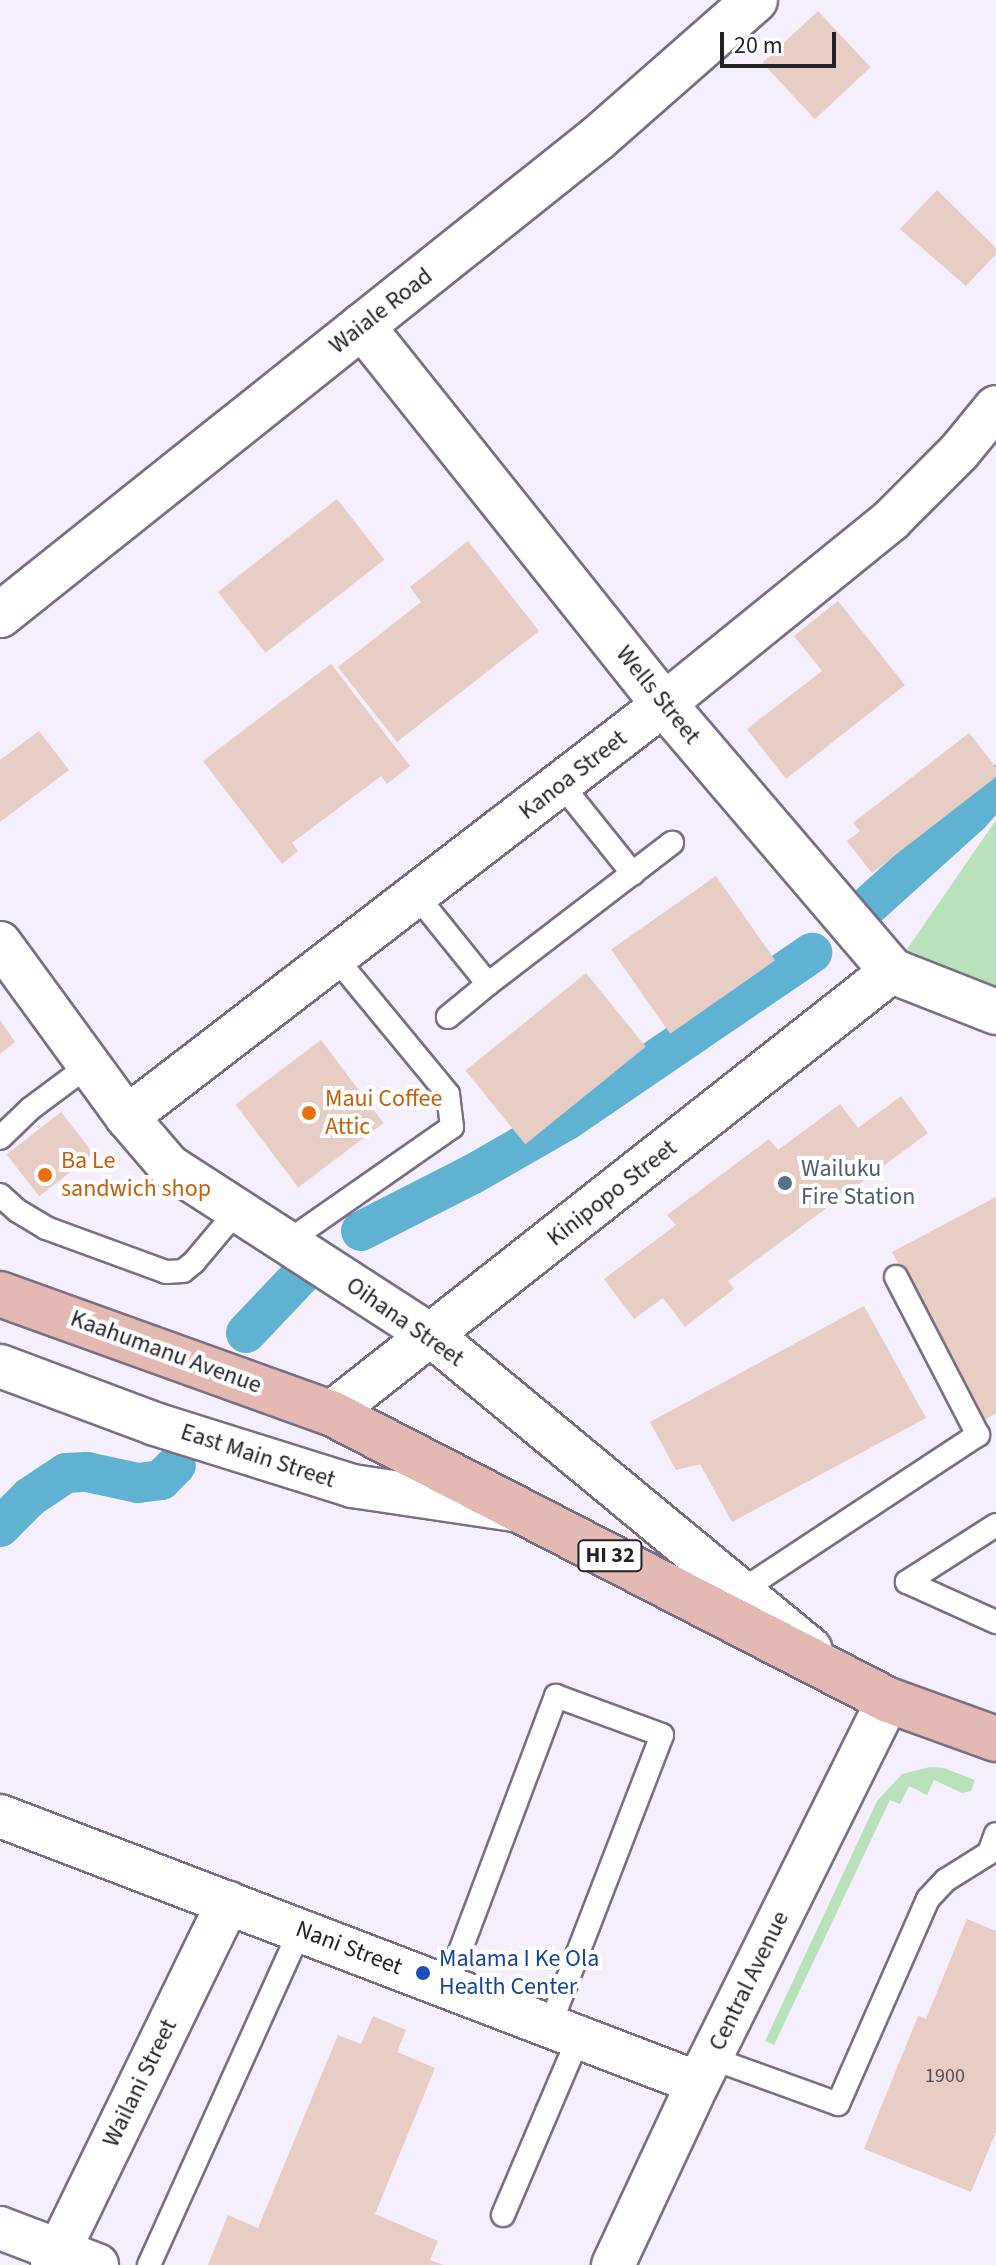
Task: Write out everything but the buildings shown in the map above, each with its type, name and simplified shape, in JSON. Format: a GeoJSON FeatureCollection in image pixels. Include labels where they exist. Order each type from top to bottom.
{"type":"FeatureCollection","features":[{"type":"Feature","properties":{"kind":"main road","name":"Kaahumanu Avenue"},"geometry":{"type":"LineString","coordinates":[[0,1294],[331,1413]]}},
{"type":"Feature","properties":{"kind":"main road","name":"East Main Street"},"geometry":{"type":"LineString","coordinates":[[331,1413],[888,1700],[996,1739]]}},
{"type":"Feature","properties":{"kind":"street","name":"Waiale Road"},"geometry":{"type":"LineString","coordinates":[[0,615],[598,138],[755,0]]}},
{"type":"Feature","properties":{"kind":"street","name":"Wells Street"},"geometry":{"type":"LineString","coordinates":[[362,326],[664,704],[892,971],[996,1012]]}},
{"type":"Feature","properties":{"kind":"street","name":"Kanoa Street"},"geometry":{"type":"LineString","coordinates":[[127,1117],[664,704],[891,520],[959,452],[996,407]]}},
{"type":"Feature","properties":{"kind":"street","name":"Oihana Street"},"geometry":{"type":"LineString","coordinates":[[0,943],[127,1117],[169,1166],[432,1336],[842,1676]]}},
{"type":"Feature","properties":{"kind":"street","name":"Kinipopo Street"},"geometry":{"type":"LineString","coordinates":[[331,1413],[892,971]]}},
{"type":"Feature","properties":{"kind":"street","name":"East Main Street"},"geometry":{"type":"LineString","coordinates":[[0,1366],[155,1424],[353,1486],[524,1512]]}},
{"type":"Feature","properties":{"kind":"street","name":"Central Avenue"},"geometry":{"type":"LineString","coordinates":[[613,2265],[704,2070],[888,1700]]}},
{"type":"Feature","properties":{"kind":"street","name":"Nani Street"},"geometry":{"type":"LineString","coordinates":[[0,1816],[565,2031],[704,2070]]}},
{"type":"Feature","properties":{"kind":"street","name":"Wailani Street"},"geometry":{"type":"LineString","coordinates":[[56,2258],[228,1902]]}},
{"type":"Feature","properties":{"kind":"street"},"geometry":{"type":"LineString","coordinates":[[0,2228],[56,2258],[97,2265]]}},
{"type":"Feature","properties":{"kind":"lane"},"geometry":{"type":"LineString","coordinates":[[561,784],[633,874]]}},
{"type":"Feature","properties":{"kind":"lane"},"geometry":{"type":"LineString","coordinates":[[448,1017],[672,843]]}},
{"type":"Feature","properties":{"kind":"lane"},"geometry":{"type":"LineString","coordinates":[[417,896],[488,984]]}},
{"type":"Feature","properties":{"kind":"lane"},"geometry":{"type":"LineString","coordinates":[[287,1242],[452,1127],[448,1094],[335,957]]}},
{"type":"Feature","properties":{"kind":"lane"},"geometry":{"type":"LineString","coordinates":[[0,1138],[30,1109],[89,1065]]}},
{"type":"Feature","properties":{"kind":"lane"},"geometry":{"type":"LineString","coordinates":[[0,1195],[46,1228],[166,1272],[183,1271],[194,1262],[237,1211]]}},
{"type":"Feature","properties":{"kind":"lane"},"geometry":{"type":"LineString","coordinates":[[741,1591],[978,1435],[896,1277]]}},
{"type":"Feature","properties":{"kind":"lane"},"geometry":{"type":"LineString","coordinates":[[996,1525],[907,1582],[996,1622]]}},
{"type":"Feature","properties":{"kind":"lane"},"geometry":{"type":"LineString","coordinates":[[447,1986],[556,1696],[662,1735],[503,2215]]}},
{"type":"Feature","properties":{"kind":"lane"},"geometry":{"type":"LineString","coordinates":[[704,2070],[838,2104],[928,1899],[946,1880],[989,1853],[996,1834]]}},
{"type":"Feature","properties":{"kind":"lane"},"geometry":{"type":"LineString","coordinates":[[149,2265],[301,1929]]}},
{"type":"Feature","properties":{"kind":"green space"},"geometry":{"type":"Polygon","coordinates":[[[996,820],[996,1012],[892,971],[996,820]]]}},
{"type":"Feature","properties":{"kind":"green space"},"geometry":{"type":"Polygon","coordinates":[[[930,1767],[944,1768],[975,1780],[971,1791],[962,1793],[934,1780],[927,1795],[909,1786],[900,1804],[890,1800],[774,2045],[765,2041],[877,1801],[902,1774],[930,1767]]]}},
{"type":"Feature","properties":{"kind":"waterway"},"geometry":{"type":"LineString","coordinates":[[867,907],[970,814],[996,785]]}},
{"type":"Feature","properties":{"kind":"waterway"},"geometry":{"type":"LineString","coordinates":[[361,1231],[473,1174],[567,1120],[812,953]]}},
{"type":"Feature","properties":{"kind":"waterway"},"geometry":{"type":"LineString","coordinates":[[246,1333],[303,1273]]}},
{"type":"Feature","properties":{"kind":"waterway"},"geometry":{"type":"LineString","coordinates":[[0,1527],[30,1497],[66,1473],[87,1472],[138,1483],[161,1480],[176,1465]]}},
{"type":"Feature","properties":{"kind":"place","name":"Maui Coffee Attic"},"geometry":{"type":"Point","coordinates":[309,1113]}},
{"type":"Feature","properties":{"kind":"place","name":"Ba Le sandwich shop"},"geometry":{"type":"Point","coordinates":[45,1175]}},
{"type":"Feature","properties":{"kind":"place","name":"Wailuku Fire Station"},"geometry":{"type":"Point","coordinates":[785,1183]}},
{"type":"Feature","properties":{"kind":"place","name":"Malama I Ke Ola Health Center"},"geometry":{"type":"Point","coordinates":[423,1973]}}]}
